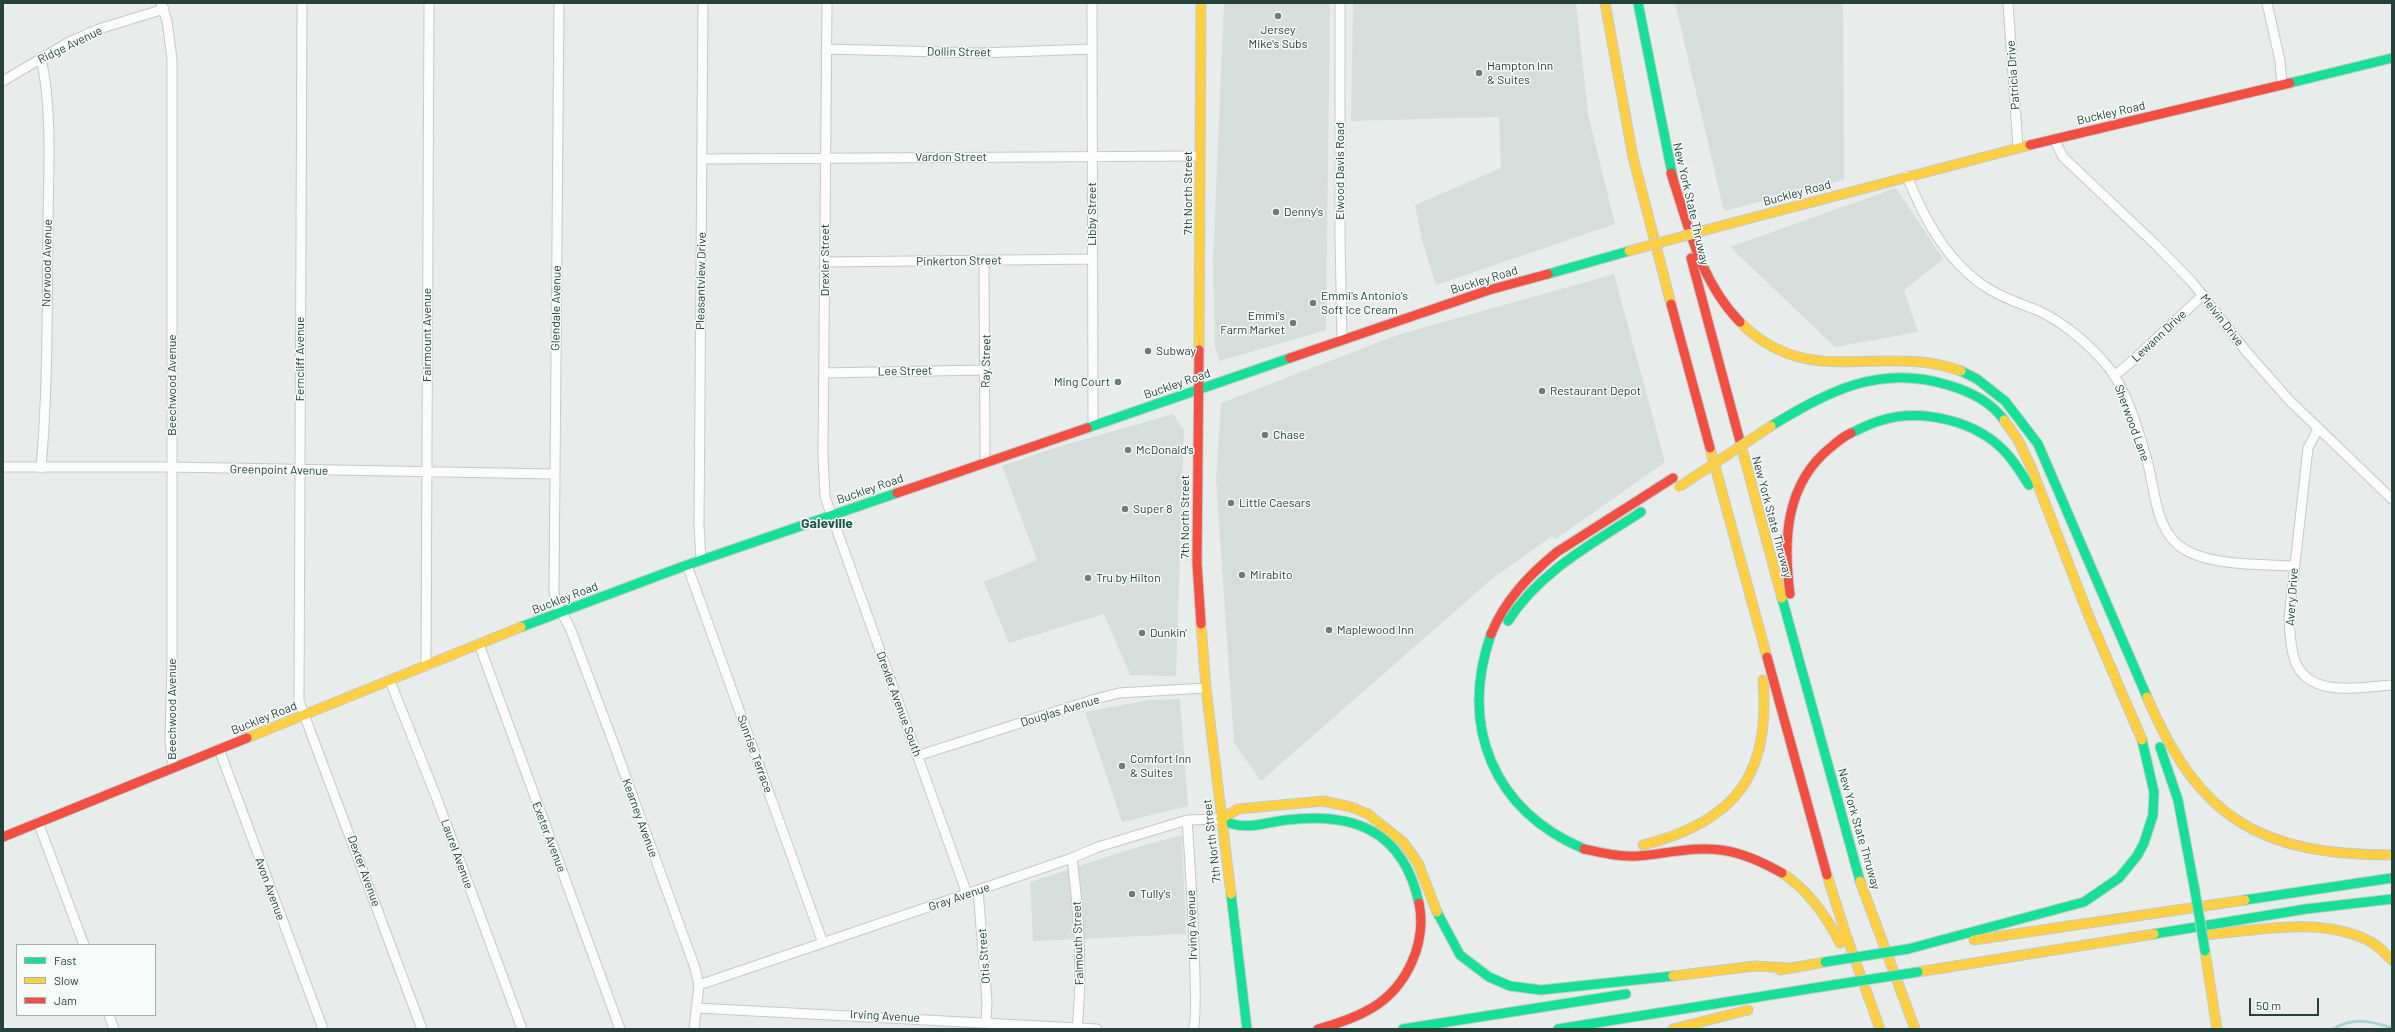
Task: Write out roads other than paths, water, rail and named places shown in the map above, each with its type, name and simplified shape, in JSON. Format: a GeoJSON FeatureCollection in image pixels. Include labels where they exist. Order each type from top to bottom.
{"type":"FeatureCollection","features":[{"type":"Feature","properties":{"kind":"main road","name":"7th North Street"},"geometry":{"type":"LineString","coordinates":[[1201,3],[1197,563],[1206,688],[1247,1026]]}},
{"type":"Feature","properties":{"kind":"main road"},"geometry":{"type":"LineString","coordinates":[[1605,3],[1633,157],[1812,826],[1845,932],[1880,1029]]}},
{"type":"Feature","properties":{"kind":"main road","name":"New York State Thruway"},"geometry":{"type":"LineString","coordinates":[[1638,3],[1671,173],[1692,266],[1800,666],[1861,884],[1915,1029]]}},
{"type":"Feature","properties":{"kind":"main road","name":"Buckley Road"},"geometry":{"type":"LineString","coordinates":[[3,836],[479,644],[687,565],[1489,290],[1907,176],[2054,139],[2392,58]]}},
{"type":"Feature","properties":{"kind":"main road"},"geometry":{"type":"LineString","coordinates":[[1671,173],[1704,270],[1723,303],[1747,329],[1769,344],[1794,355],[1822,362],[1925,361],[1972,376],[1995,391],[2025,422],[2038,444],[2160,728],[2176,757],[2209,798],[2234,818],[2263,835],[2295,847],[2331,854],[2392,855]]}},
{"type":"Feature","properties":{"kind":"main road"},"geometry":{"type":"LineString","coordinates":[[1853,372],[1904,361]]}},
{"type":"Feature","properties":{"kind":"main road"},"geometry":{"type":"LineString","coordinates":[[1676,489],[1771,426],[1828,392],[1871,379],[1918,377],[1941,382],[1968,392],[1991,406],[2006,421],[2027,456],[2089,617],[2143,744],[2155,788],[2153,814],[2146,840],[2125,872],[2110,888],[2084,902],[1908,949]]}},
{"type":"Feature","properties":{"kind":"main road"},"geometry":{"type":"LineString","coordinates":[[1800,666],[1786,566],[1786,528],[1791,507],[1799,487],[1811,467],[1829,447],[1852,431],[1876,420],[1916,415],[1942,418],[1965,425],[1991,438],[2006,451],[2022,471],[2067,558]]}},
{"type":"Feature","properties":{"kind":"main road"},"geometry":{"type":"LineString","coordinates":[[1732,439],[1745,430]]}},
{"type":"Feature","properties":{"kind":"main road"},"geometry":{"type":"LineString","coordinates":[[1706,456],[1719,448]]}},
{"type":"Feature","properties":{"kind":"main road"},"geometry":{"type":"LineString","coordinates":[[1676,476],[1557,552],[1535,570],[1511,595],[1498,615],[1487,639],[1481,662],[1479,712],[1488,757],[1499,780],[1514,801],[1529,817],[1557,837],[1578,846],[1602,853],[1628,856],[1699,849],[1721,850],[1748,856],[1779,870],[1817,905],[1836,932],[1875,1029]]}},
{"type":"Feature","properties":{"kind":"main road"},"geometry":{"type":"LineString","coordinates":[[1579,835],[1561,827],[1539,812],[1522,794],[1508,775],[1499,756],[1493,737],[1488,690],[1492,665],[1502,634],[1520,602],[1534,587],[1559,567],[1648,508]]}},
{"type":"Feature","properties":{"kind":"main road"},"geometry":{"type":"LineString","coordinates":[[1636,846],[1661,842],[1686,835],[1708,822],[1740,791],[1753,771],[1761,752],[1766,730],[1767,703],[1754,609]]}},
{"type":"Feature","properties":{"kind":"main road"},"geometry":{"type":"LineString","coordinates":[[2140,680],[2149,722],[2170,771],[2179,800],[2218,1029]]}},
{"type":"Feature","properties":{"kind":"main road"},"geometry":{"type":"LineString","coordinates":[[2120,688],[2154,758],[2168,795],[2183,881]]}},
{"type":"Feature","properties":{"kind":"main road"},"geometry":{"type":"LineString","coordinates":[[1221,819],[1238,809],[1323,801],[1351,807],[1368,814],[1403,842],[1418,863],[1440,922],[1460,955],[1489,977],[1510,986],[1541,990],[1604,985],[1755,966],[1790,968]]}},
{"type":"Feature","properties":{"kind":"main road"},"geometry":{"type":"LineString","coordinates":[[1221,819],[1239,827],[1316,817],[1338,819],[1373,831],[1392,848],[1406,864],[1418,890],[1421,910],[1420,942],[1411,963],[1400,982],[1376,1006],[1359,1015],[1318,1029]]}},
{"type":"Feature","properties":{"kind":"main road"},"geometry":{"type":"LineString","coordinates":[[1690,984],[1908,949],[2031,933],[2297,891],[2392,878]]}},
{"type":"Feature","properties":{"kind":"main road"},"geometry":{"type":"LineString","coordinates":[[2186,896],[2192,937]]}},
{"type":"Feature","properties":{"kind":"main road"},"geometry":{"type":"LineString","coordinates":[[1558,1029],[2306,909],[2392,899]]}},
{"type":"Feature","properties":{"kind":"main road"},"geometry":{"type":"LineString","coordinates":[[2108,941],[2323,928],[2353,934],[2372,943],[2392,960]]}},
{"type":"Feature","properties":{"kind":"main road"},"geometry":{"type":"LineString","coordinates":[[1776,1004],[1833,985]]}},
{"type":"Feature","properties":{"kind":"main road"},"geometry":{"type":"LineString","coordinates":[[1403,1029],[1637,992]]}},
{"type":"Feature","properties":{"kind":"main road"},"geometry":{"type":"LineString","coordinates":[[1673,1029],[1726,1014],[1755,1009]]}},
{"type":"Feature","properties":{"kind":"street","name":"Ferncliff Avenue"},"geometry":{"type":"LineString","coordinates":[[302,3],[299,701],[304,714]]}},
{"type":"Feature","properties":{"kind":"street","name":"Fairmount Avenue"},"geometry":{"type":"LineString","coordinates":[[426,666],[429,3]]}},
{"type":"Feature","properties":{"kind":"street","name":"Glendale Avenue"},"geometry":{"type":"LineString","coordinates":[[559,3],[554,591],[556,602],[561,612]]}},
{"type":"Feature","properties":{"kind":"street","name":"Pleasantview Drive"},"geometry":{"type":"LineString","coordinates":[[701,560],[699,518],[703,3]]}},
{"type":"Feature","properties":{"kind":"street","name":"Drexler Street"},"geometry":{"type":"LineString","coordinates":[[827,3],[824,490],[830,515]]}},
{"type":"Feature","properties":{"kind":"street","name":"Libby Street"},"geometry":{"type":"LineString","coordinates":[[1092,3],[1093,425]]}},
{"type":"Feature","properties":{"kind":"street","name":"Elwood Davis Road"},"geometry":{"type":"LineString","coordinates":[[1340,3],[1340,236],[1342,340]]}},
{"type":"Feature","properties":{"kind":"street","name":"Patricia Drive"},"geometry":{"type":"LineString","coordinates":[[2008,3],[2018,148]]}},
{"type":"Feature","properties":{"kind":"street"},"geometry":{"type":"LineString","coordinates":[[2268,3],[2280,61],[2282,85]]}},
{"type":"Feature","properties":{"kind":"street","name":"Ridge Avenue"},"geometry":{"type":"LineString","coordinates":[[3,82],[41,58],[99,29],[162,6]]}},
{"type":"Feature","properties":{"kind":"street","name":"Beechwood Avenue"},"geometry":{"type":"LineString","coordinates":[[162,6],[172,59],[172,468],[170,740],[173,768]]}},
{"type":"Feature","properties":{"kind":"street","name":"Dollin Street"},"geometry":{"type":"LineString","coordinates":[[826,49],[981,53],[1092,49]]}},
{"type":"Feature","properties":{"kind":"street","name":"Norwood Avenue"},"geometry":{"type":"LineString","coordinates":[[41,58],[47,91],[48,201],[46,416],[41,468]]}},
{"type":"Feature","properties":{"kind":"street","name":"Melvin Drive"},"geometry":{"type":"LineString","coordinates":[[2054,139],[2063,157],[2155,244],[2203,295],[2245,350],[2318,429],[2392,499]]}},
{"type":"Feature","properties":{"kind":"street","name":"Vardon Street"},"geometry":{"type":"LineString","coordinates":[[702,159],[1200,156]]}},
{"type":"Feature","properties":{"kind":"street","name":"Sherwood Lane"},"geometry":{"type":"LineString","coordinates":[[1907,176],[1931,229],[1955,259],[1989,289],[2060,323],[2088,346],[2114,376],[2120,385],[2138,433],[2165,529],[2174,542],[2192,554],[2219,560],[2294,566]]}},
{"type":"Feature","properties":{"kind":"street","name":"Pinkerton Street"},"geometry":{"type":"LineString","coordinates":[[826,262],[1092,259]]}},
{"type":"Feature","properties":{"kind":"street","name":"Ray Street"},"geometry":{"type":"LineString","coordinates":[[984,260],[985,462]]}},
{"type":"Feature","properties":{"kind":"street","name":"Lewann Drive"},"geometry":{"type":"LineString","coordinates":[[2114,376],[2137,357],[2203,295]]}},
{"type":"Feature","properties":{"kind":"street","name":"Lee Street"},"geometry":{"type":"LineString","coordinates":[[824,373],[985,370]]}},
{"type":"Feature","properties":{"kind":"street","name":"Avery Drive"},"geometry":{"type":"LineString","coordinates":[[2318,429],[2308,448],[2289,618],[2291,645],[2296,662],[2303,672],[2314,681],[2327,687],[2346,689],[2392,685]]}},
{"type":"Feature","properties":{"kind":"street","name":"Greenpoint Avenue"},"geometry":{"type":"LineString","coordinates":[[3,467],[554,474]]}},
{"type":"Feature","properties":{"kind":"street","name":"Drexler Avenue South"},"geometry":{"type":"LineString","coordinates":[[830,515],[967,894]]}},
{"type":"Feature","properties":{"kind":"street","name":"Sunrise Terrace"},"geometry":{"type":"LineString","coordinates":[[687,565],[822,943]]}},
{"type":"Feature","properties":{"kind":"street","name":"Kearney Avenue"},"geometry":{"type":"LineString","coordinates":[[561,612],[570,628],[612,739],[692,961],[699,985],[694,1029]]}},
{"type":"Feature","properties":{"kind":"street","name":"Exeter Avenue"},"geometry":{"type":"LineString","coordinates":[[479,644],[620,1029]]}},
{"type":"Feature","properties":{"kind":"street","name":"Laurel Avenue"},"geometry":{"type":"LineString","coordinates":[[390,681],[437,799],[522,1029]]}},
{"type":"Feature","properties":{"kind":"street","name":"Douglas Avenue"},"geometry":{"type":"LineString","coordinates":[[918,756],[1092,700],[1118,694],[1206,688]]}},
{"type":"Feature","properties":{"kind":"street","name":"Dexter Avenue"},"geometry":{"type":"LineString","coordinates":[[304,714],[422,1029]]}},
{"type":"Feature","properties":{"kind":"street","name":"Avon Avenue"},"geometry":{"type":"LineString","coordinates":[[219,749],[323,1029]]}},
{"type":"Feature","properties":{"kind":"street","name":"Gray Avenue"},"geometry":{"type":"LineString","coordinates":[[699,985],[1072,858],[1098,847],[1187,820],[1221,819]]}},
{"type":"Feature","properties":{"kind":"street","name":"Irving Avenue"},"geometry":{"type":"LineString","coordinates":[[1187,820],[1195,989],[1195,1023],[1193,1029]]}},
{"type":"Feature","properties":{"kind":"street"},"geometry":{"type":"LineString","coordinates":[[38,822],[84,944]]}},
{"type":"Feature","properties":{"kind":"street","name":"Falmouth Street"},"geometry":{"type":"LineString","coordinates":[[1072,858],[1076,892],[1080,1004],[1077,1028]]}},
{"type":"Feature","properties":{"kind":"street","name":"Otis Street"},"geometry":{"type":"LineString","coordinates":[[978,890],[986,994],[986,1022]]}},
{"type":"Feature","properties":{"kind":"street","name":"Irving Avenue"},"geometry":{"type":"LineString","coordinates":[[696,1008],[1097,1029]]}},
{"type":"Feature","properties":{"kind":"street"},"geometry":{"type":"LineString","coordinates":[[109,1016],[114,1029]]}},
{"type":"Feature","properties":{"kind":"waterway"},"geometry":{"type":"LineString","coordinates":[[2333,1029],[2340,1025],[2362,1021],[2392,1028]]}},
{"type":"Feature","properties":{"kind":"place","name":"Jersey Mike's Subs"},"geometry":{"type":"Point","coordinates":[1278,16]}},
{"type":"Feature","properties":{"kind":"place","name":"Hampton Inn & Suites"},"geometry":{"type":"Point","coordinates":[1479,73]}},
{"type":"Feature","properties":{"kind":"place","name":"Denny's"},"geometry":{"type":"Point","coordinates":[1276,212]}},
{"type":"Feature","properties":{"kind":"place","name":"Emmi's Antonio's Soft Ice Cream"},"geometry":{"type":"Point","coordinates":[1313,303]}},
{"type":"Feature","properties":{"kind":"place","name":"Emmi's Farm Market"},"geometry":{"type":"Point","coordinates":[1293,323]}},
{"type":"Feature","properties":{"kind":"place","name":"Subway"},"geometry":{"type":"Point","coordinates":[1148,351]}},
{"type":"Feature","properties":{"kind":"place","name":"Ming Court"},"geometry":{"type":"Point","coordinates":[1118,382]}},
{"type":"Feature","properties":{"kind":"place","name":"Restaurant Depot"},"geometry":{"type":"Point","coordinates":[1542,391]}},
{"type":"Feature","properties":{"kind":"place","name":"Chase"},"geometry":{"type":"Point","coordinates":[1265,435]}},
{"type":"Feature","properties":{"kind":"place","name":"McDonald's"},"geometry":{"type":"Point","coordinates":[1128,450]}},
{"type":"Feature","properties":{"kind":"place","name":"Little Caesars"},"geometry":{"type":"Point","coordinates":[1231,503]}},
{"type":"Feature","properties":{"kind":"place","name":"Super 8"},"geometry":{"type":"Point","coordinates":[1125,509]}},
{"type":"Feature","properties":{"kind":"place","name":"Mirabito"},"geometry":{"type":"Point","coordinates":[1242,575]}},
{"type":"Feature","properties":{"kind":"place","name":"Tru by Hilton"},"geometry":{"type":"Point","coordinates":[1088,578]}},
{"type":"Feature","properties":{"kind":"place","name":"Maplewood Inn"},"geometry":{"type":"Point","coordinates":[1329,630]}},
{"type":"Feature","properties":{"kind":"place","name":"Dunkin'"},"geometry":{"type":"Point","coordinates":[1142,633]}},
{"type":"Feature","properties":{"kind":"place","name":"Comfort Inn & Suites"},"geometry":{"type":"Point","coordinates":[1122,766]}},
{"type":"Feature","properties":{"kind":"place","name":"Tully's"},"geometry":{"type":"Point","coordinates":[1132,894]}},
{"type":"Feature","properties":{"kind":"district","name":"Galeville"},"geometry":{"type":"Point","coordinates":[827,523]}}]}
